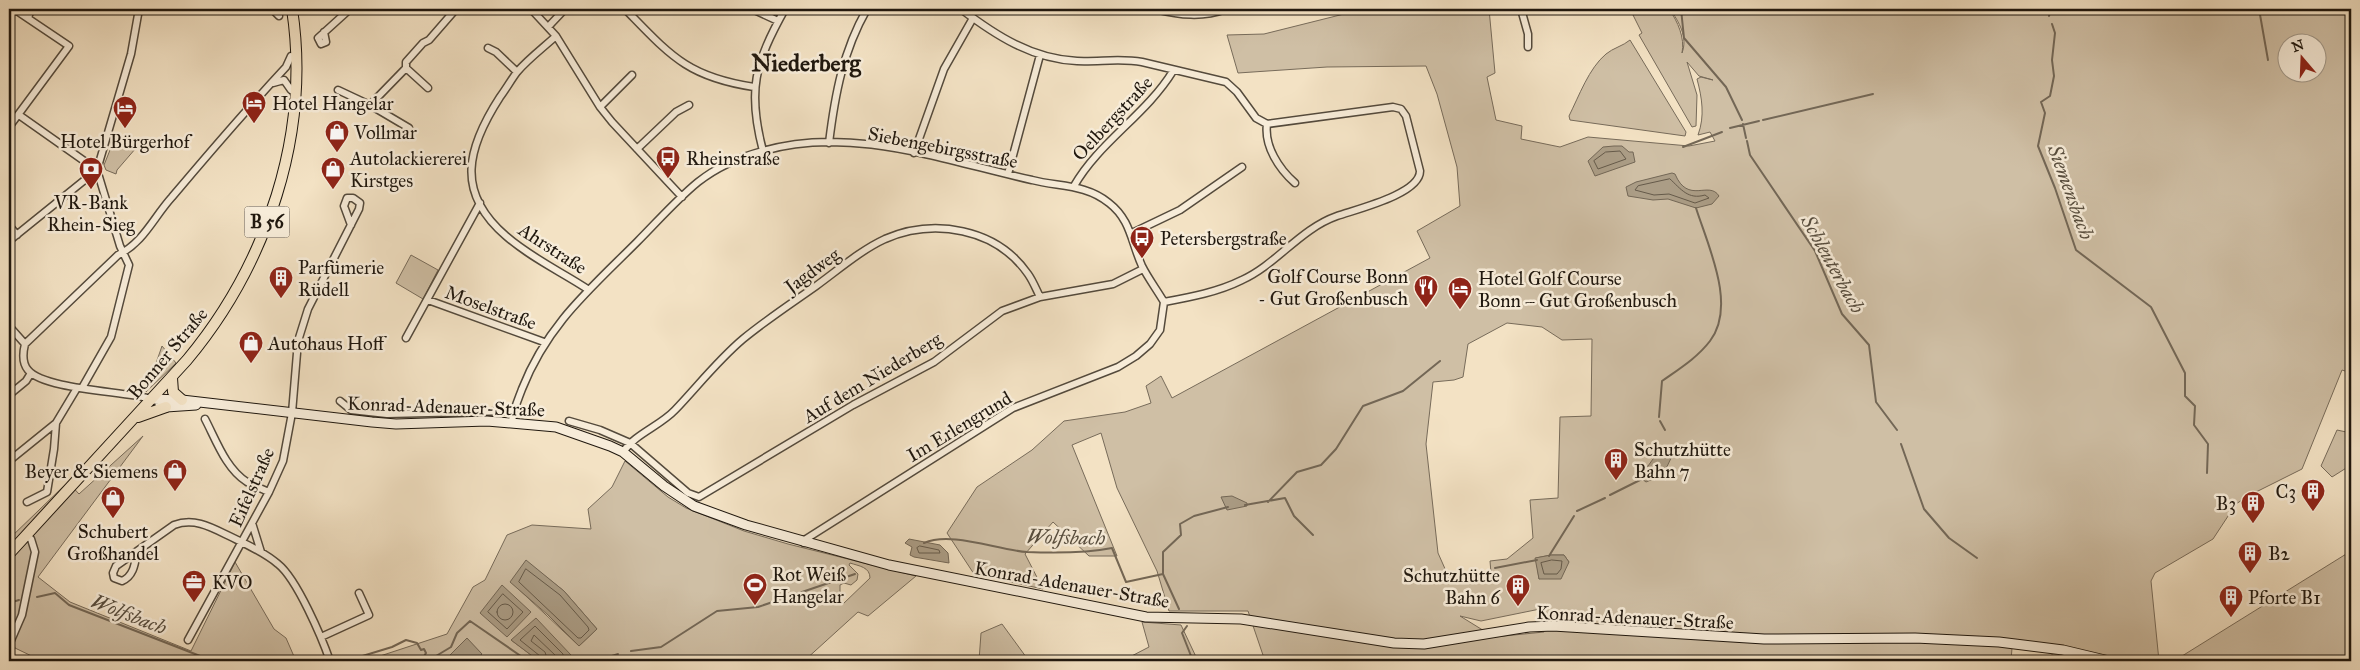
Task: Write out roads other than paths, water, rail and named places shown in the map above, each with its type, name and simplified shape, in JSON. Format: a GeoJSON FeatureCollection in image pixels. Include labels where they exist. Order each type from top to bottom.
{"type":"FeatureCollection","features":[{"type":"Feature","properties":{"kind":"main road","name":"Bonner Straße"},"geometry":{"type":"LineString","coordinates":[[288,9],[291,56],[289,136]]}},
{"type":"Feature","properties":{"kind":"main road","name":"Bonner Straße"},"geometry":{"type":"LineString","coordinates":[[9,554],[172,378],[214,327],[243,277],[261,239],[275,201],[295,112],[297,89],[296,43],[292,9]]}},
{"type":"Feature","properties":{"kind":"main road"},"geometry":{"type":"LineString","coordinates":[[172,378],[173,392],[182,400]]}},
{"type":"Feature","properties":{"kind":"main road"},"geometry":{"type":"LineString","coordinates":[[135,419],[166,407]]}},
{"type":"Feature","properties":{"kind":"street"},"geometry":{"type":"LineString","coordinates":[[9,127],[69,46],[14,9]]}},
{"type":"Feature","properties":{"kind":"street"},"geometry":{"type":"LineString","coordinates":[[28,18],[31,9]]}},
{"type":"Feature","properties":{"kind":"street"},"geometry":{"type":"LineString","coordinates":[[9,461],[56,423],[111,337],[129,265],[120,246],[97,170],[131,54],[139,9]]}},
{"type":"Feature","properties":{"kind":"street"},"geometry":{"type":"LineString","coordinates":[[272,9],[279,16]]}},
{"type":"Feature","properties":{"kind":"street"},"geometry":{"type":"LineString","coordinates":[[324,32],[350,9]]}},
{"type":"Feature","properties":{"kind":"street"},"geometry":{"type":"LineString","coordinates":[[370,105],[406,68],[406,62],[423,43],[429,40],[456,9]]}},
{"type":"Feature","properties":{"kind":"street"},"geometry":{"type":"LineString","coordinates":[[531,9],[556,36],[600,107],[637,150],[682,197]]}},
{"type":"Feature","properties":{"kind":"street"},"geometry":{"type":"LineString","coordinates":[[548,27],[565,9]]}},
{"type":"Feature","properties":{"kind":"street"},"geometry":{"type":"LineString","coordinates":[[625,9],[666,50],[683,64],[716,80],[754,87]]}},
{"type":"Feature","properties":{"kind":"street"},"geometry":{"type":"LineString","coordinates":[[752,9],[778,21]]}},
{"type":"Feature","properties":{"kind":"street"},"geometry":{"type":"LineString","coordinates":[[763,151],[756,124],[754,87],[758,68],[785,9]]}},
{"type":"Feature","properties":{"kind":"street"},"geometry":{"type":"LineString","coordinates":[[829,143],[834,102],[843,62],[852,37],[868,9]]}},
{"type":"Feature","properties":{"kind":"street"},"geometry":{"type":"LineString","coordinates":[[961,9],[1001,37],[1040,55],[1075,61],[1129,60],[1226,82],[1237,92],[1256,118],[1267,124],[1393,107],[1401,109],[1406,116],[1420,171],[1420,178],[1416,184],[1391,197],[1321,223],[1308,231],[1264,267],[1244,279],[1221,288],[1164,302]]}},
{"type":"Feature","properties":{"kind":"street"},"geometry":{"type":"LineString","coordinates":[[1155,9],[1180,14],[1226,9]]}},
{"type":"Feature","properties":{"kind":"street"},"geometry":{"type":"LineString","coordinates":[[1522,9],[1528,34],[1528,47]]}},
{"type":"Feature","properties":{"kind":"street"},"geometry":{"type":"LineString","coordinates":[[914,152],[944,69],[973,18]]}},
{"type":"Feature","properties":{"kind":"street","name":"Ahrstraße"},"geometry":{"type":"LineString","coordinates":[[556,36],[517,72],[490,113],[472,155],[472,181],[480,203],[505,235],[528,253],[589,290]]}},
{"type":"Feature","properties":{"kind":"street"},"geometry":{"type":"LineString","coordinates":[[488,48],[496,52],[517,72]]}},
{"type":"Feature","properties":{"kind":"street"},"geometry":{"type":"LineString","coordinates":[[1008,174],[1040,55]]}},
{"type":"Feature","properties":{"kind":"street"},"geometry":{"type":"LineString","coordinates":[[166,407],[138,396],[80,388],[31,373],[23,360],[25,344],[118,255],[139,242],[158,213],[286,67],[291,56]]}},
{"type":"Feature","properties":{"kind":"street"},"geometry":{"type":"LineString","coordinates":[[406,68],[428,88]]}},
{"type":"Feature","properties":{"kind":"street","name":"Oelbergstraße"},"geometry":{"type":"LineString","coordinates":[[1074,186],[1085,166],[1129,123],[1166,82],[1173,71]]}},
{"type":"Feature","properties":{"kind":"street"},"geometry":{"type":"LineString","coordinates":[[600,107],[632,75]]}},
{"type":"Feature","properties":{"kind":"street"},"geometry":{"type":"LineString","coordinates":[[270,84],[284,80],[291,90]]}},
{"type":"Feature","properties":{"kind":"street"},"geometry":{"type":"LineString","coordinates":[[338,90],[370,105],[410,128]]}},
{"type":"Feature","properties":{"kind":"street"},"geometry":{"type":"LineString","coordinates":[[637,150],[676,112],[689,106]]}},
{"type":"Feature","properties":{"kind":"street"},"geometry":{"type":"LineString","coordinates":[[19,115],[97,170]]}},
{"type":"Feature","properties":{"kind":"street"},"geometry":{"type":"LineString","coordinates":[[1267,124],[1266,141],[1284,173],[1295,183]]}},
{"type":"Feature","properties":{"kind":"street","name":"Siebengebirgsstraße"},"geometry":{"type":"LineString","coordinates":[[512,422],[514,411],[530,370],[544,342],[557,324],[682,197],[698,183],[726,164],[763,151],[793,144],[869,145],[914,152],[1033,181],[1074,186],[1088,190],[1118,211],[1132,233],[1143,269],[1164,302]]}},
{"type":"Feature","properties":{"kind":"street"},"geometry":{"type":"LineString","coordinates":[[1132,233],[1180,210],[1242,167]]}},
{"type":"Feature","properties":{"kind":"street"},"geometry":{"type":"LineString","coordinates":[[9,241],[97,170]]}},
{"type":"Feature","properties":{"kind":"street","name":"Moselstraße"},"geometry":{"type":"LineString","coordinates":[[406,338],[480,203]]}},
{"type":"Feature","properties":{"kind":"street"},"geometry":{"type":"LineString","coordinates":[[9,225],[17,236]]}},
{"type":"Feature","properties":{"kind":"street","name":"Eifelstraße"},"geometry":{"type":"LineString","coordinates":[[188,640],[269,492],[283,461],[292,413],[298,341],[308,309],[351,225]]}},
{"type":"Feature","properties":{"kind":"street","name":"Jagdweg"},"geometry":{"type":"LineString","coordinates":[[622,452],[630,444],[666,419],[742,340],[854,258],[883,240],[903,232],[923,228],[950,228],[990,240],[1011,255],[1028,273],[1040,297]]}},
{"type":"Feature","properties":{"kind":"street","name":"Auf dem Niederberg"},"geometry":{"type":"LineString","coordinates":[[705,495],[853,405],[934,362],[1002,311],[1040,297],[1113,284],[1143,269]]}},
{"type":"Feature","properties":{"kind":"street","name":"Moselstraße"},"geometry":{"type":"LineString","coordinates":[[428,300],[544,342]]}},
{"type":"Feature","properties":{"kind":"street","name":"Im Erlengrund"},"geometry":{"type":"LineString","coordinates":[[804,543],[806,539],[1013,408],[1118,367],[1136,356],[1150,344],[1160,330],[1164,316],[1164,302]]}},
{"type":"Feature","properties":{"kind":"street"},"geometry":{"type":"LineString","coordinates":[[9,326],[25,344]]}},
{"type":"Feature","properties":{"kind":"street"},"geometry":{"type":"LineString","coordinates":[[9,395],[26,381],[31,373]]}},
{"type":"Feature","properties":{"kind":"street","name":"Konrad-Adenauer-Straße"},"geometry":{"type":"LineString","coordinates":[[152,400],[182,400],[396,424],[512,422],[556,427],[577,433],[622,452],[670,490],[694,506],[804,543],[941,577],[1146,617],[1241,619],[1394,643],[1430,644],[1553,626],[1755,638],[1916,638],[1999,642],[2063,650],[2109,661]]}},
{"type":"Feature","properties":{"kind":"street","name":"Konrad-Adenauer-Straße"},"geometry":{"type":"LineString","coordinates":[[340,402],[351,410],[387,414],[514,411]]}},
{"type":"Feature","properties":{"kind":"street","name":"Konrad-Adenauer-Straße"},"geometry":{"type":"LineString","coordinates":[[166,407],[208,404]]}},
{"type":"Feature","properties":{"kind":"street"},"geometry":{"type":"LineString","coordinates":[[205,419],[229,465],[236,473],[247,482],[269,492]]}},
{"type":"Feature","properties":{"kind":"street","name":"Konrad-Adenauer-Straße"},"geometry":{"type":"LineString","coordinates":[[570,421],[600,430],[630,444],[688,493],[699,497],[705,495]]}},
{"type":"Feature","properties":{"kind":"street"},"geometry":{"type":"LineString","coordinates":[[27,502],[47,492],[56,423]]}},
{"type":"Feature","properties":{"kind":"street","name":"Eifelstraße"},"geometry":{"type":"LineString","coordinates":[[136,552],[134,568],[128,578],[122,581],[114,578],[113,573],[116,566],[136,552],[180,522],[204,523],[242,542]]}},
{"type":"Feature","properties":{"kind":"street"},"geometry":{"type":"LineString","coordinates":[[252,523],[261,552]]}},
{"type":"Feature","properties":{"kind":"street"},"geometry":{"type":"LineString","coordinates":[[9,645],[22,615],[35,552],[31,539],[25,535]]}},
{"type":"Feature","properties":{"kind":"street"},"geometry":{"type":"LineString","coordinates":[[242,542],[280,565],[287,574],[321,636],[330,661]]}},
{"type":"Feature","properties":{"kind":"street"},"geometry":{"type":"LineString","coordinates":[[321,636],[369,615],[359,593]]}},
{"type":"Feature","properties":{"kind":"water"},"geometry":{"type":"Polygon","coordinates":[[[1622,146],[1629,152],[1633,152],[1635,162],[1595,176],[1588,161],[1603,147],[1622,146]]]}},
{"type":"Feature","properties":{"kind":"water"},"geometry":{"type":"Polygon","coordinates":[[[1672,173],[1675,174],[1680,183],[1686,188],[1710,190],[1719,196],[1712,204],[1696,208],[1668,199],[1653,200],[1628,196],[1626,187],[1636,182],[1672,173]]]}},
{"type":"Feature","properties":{"kind":"water"},"geometry":{"type":"Polygon","coordinates":[[[1658,452],[1671,452],[1673,454],[1662,477],[1646,482],[1642,479],[1643,469],[1648,466],[1658,452]]]}},
{"type":"Feature","properties":{"kind":"water"},"geometry":{"type":"Polygon","coordinates":[[[1232,496],[1247,503],[1247,506],[1227,510],[1221,497],[1232,496]]]}},
{"type":"Feature","properties":{"kind":"water"},"geometry":{"type":"Polygon","coordinates":[[[909,539],[940,545],[948,553],[949,563],[910,555],[912,547],[905,543],[909,539]]]}},
{"type":"Feature","properties":{"kind":"water"},"geometry":{"type":"Polygon","coordinates":[[[1564,555],[1569,562],[1561,579],[1539,579],[1535,558],[1564,555]]]}},
{"type":"Feature","properties":{"kind":"water"},"geometry":{"type":"Polygon","coordinates":[[[526,560],[564,591],[597,629],[579,646],[548,615],[510,582],[526,560]]]}},
{"type":"Feature","properties":{"kind":"water"},"geometry":{"type":"Polygon","coordinates":[[[502,585],[531,612],[507,637],[480,613],[502,585]]]}},
{"type":"Feature","properties":{"kind":"water"},"geometry":{"type":"Polygon","coordinates":[[[536,618],[571,655],[566,661],[539,661],[511,640],[536,618]]]}},
{"type":"Feature","properties":{"kind":"water"},"geometry":{"type":"Polygon","coordinates":[[[467,638],[482,654],[474,661],[444,661],[467,638]]]}},
{"type":"Feature","properties":{"kind":"waterway","name":"Schleuterbach"},"geometry":{"type":"LineString","coordinates":[[1681,9],[1684,38],[1726,87],[1742,120]]}},
{"type":"Feature","properties":{"kind":"waterway","name":"Siemensbach"},"geometry":{"type":"LineString","coordinates":[[2049,16],[2051,9]]}},
{"type":"Feature","properties":{"kind":"waterway"},"geometry":{"type":"LineString","coordinates":[[2259,9],[2268,60]]}},
{"type":"Feature","properties":{"kind":"waterway","name":"Siemensbach"},"geometry":{"type":"LineString","coordinates":[[2052,24],[2055,33],[2052,60],[2054,76],[2050,96],[2041,102],[2045,113],[2038,146],[2055,188],[2076,250],[2151,307],[2185,373],[2185,396],[2195,406],[2194,425],[2208,444],[2207,473]]}},
{"type":"Feature","properties":{"kind":"waterway"},"geometry":{"type":"LineString","coordinates":[[1763,120],[1873,94]]}},
{"type":"Feature","properties":{"kind":"waterway","name":"Schleuterbach"},"geometry":{"type":"LineString","coordinates":[[1730,128],[1759,121]]}},
{"type":"Feature","properties":{"kind":"waterway","name":"Schleuterbach"},"geometry":{"type":"LineString","coordinates":[[1743,124],[1746,138]]}},
{"type":"Feature","properties":{"kind":"waterway"},"geometry":{"type":"LineString","coordinates":[[1683,147],[1722,132]]}},
{"type":"Feature","properties":{"kind":"waterway","name":"Schleuterbach"},"geometry":{"type":"LineString","coordinates":[[1747,141],[1750,155],[1815,251],[1842,314],[1869,345],[1876,402],[1897,430]]}},
{"type":"Feature","properties":{"kind":"waterway"},"geometry":{"type":"LineString","coordinates":[[1659,417],[1662,381],[1688,363],[1705,347],[1718,327],[1721,311],[1718,276],[1696,208]]}},
{"type":"Feature","properties":{"kind":"waterway"},"geometry":{"type":"LineString","coordinates":[[1268,502],[1297,472],[1321,465],[1336,449],[1363,406],[1403,391],[1440,361]]}},
{"type":"Feature","properties":{"kind":"waterway"},"geometry":{"type":"LineString","coordinates":[[1660,421],[1665,430]]}},
{"type":"Feature","properties":{"kind":"waterway","name":"Schleuterbach"},"geometry":{"type":"LineString","coordinates":[[1901,444],[1924,509],[1949,538],[1977,558]]}},
{"type":"Feature","properties":{"kind":"waterway"},"geometry":{"type":"LineString","coordinates":[[1610,495],[1642,479]]}},
{"type":"Feature","properties":{"kind":"waterway"},"geometry":{"type":"LineString","coordinates":[[1245,505],[1285,498],[1294,516],[1313,535]]}},
{"type":"Feature","properties":{"kind":"waterway"},"geometry":{"type":"LineString","coordinates":[[1577,511],[1605,498]]}},
{"type":"Feature","properties":{"kind":"waterway"},"geometry":{"type":"LineString","coordinates":[[1163,574],[1163,552],[1181,535],[1180,524],[1194,516],[1228,507]]}},
{"type":"Feature","properties":{"kind":"waterway"},"geometry":{"type":"LineString","coordinates":[[1549,556],[1574,516]]}},
{"type":"Feature","properties":{"kind":"waterway","name":"Wolfsbach"},"geometry":{"type":"LineString","coordinates":[[924,543],[947,539],[961,540],[1027,552],[1081,552],[1112,548],[1126,582],[1163,574],[1179,609]]}},
{"type":"Feature","properties":{"kind":"waterway"},"geometry":{"type":"LineString","coordinates":[[1495,568],[1537,560]]}},
{"type":"Feature","properties":{"kind":"waterway","name":"Wolfsbach"},"geometry":{"type":"LineString","coordinates":[[631,651],[661,647],[717,611],[758,607],[855,574]]}},
{"type":"Feature","properties":{"kind":"waterway","name":"Wolfsbach"},"geometry":{"type":"LineString","coordinates":[[37,597],[55,593],[69,605],[213,661]]}},
{"type":"Feature","properties":{"kind":"waterway","name":"Wolfsbach"},"geometry":{"type":"LineString","coordinates":[[9,603],[19,600]]}},
{"type":"Feature","properties":{"kind":"waterway","name":"Wolfsbach"},"geometry":{"type":"LineString","coordinates":[[346,661],[392,647],[406,640],[417,643],[421,650],[424,649],[426,653],[423,658],[431,659],[451,647],[457,633],[470,621],[528,661]]}},
{"type":"Feature","properties":{"kind":"waterway","name":"Wolfsbach"},"geometry":{"type":"LineString","coordinates":[[1187,626],[1182,633],[1193,661]]}},
{"type":"Feature","properties":{"kind":"waterway","name":"Wolfsbach"},"geometry":{"type":"LineString","coordinates":[[597,661],[618,654]]}},
{"type":"Feature","properties":{"kind":"place","name":"Hotel Hangelar"},"geometry":{"type":"Point","coordinates":[254,124]}},
{"type":"Feature","properties":{"kind":"place","name":"Hotel Bürgerhof"},"geometry":{"type":"Point","coordinates":[125,129]}},
{"type":"Feature","properties":{"kind":"place","name":"Vollmar"},"geometry":{"type":"Point","coordinates":[337,153]}},
{"type":"Feature","properties":{"kind":"place","name":"Rheinstraße"},"geometry":{"type":"Point","coordinates":[668,179]}},
{"type":"Feature","properties":{"kind":"place","name":"VR-Bank Rhein-Sieg"},"geometry":{"type":"Point","coordinates":[91,190]}},
{"type":"Feature","properties":{"kind":"place","name":"Autolackiererei Kirstges"},"geometry":{"type":"Point","coordinates":[333,190]}},
{"type":"Feature","properties":{"kind":"place","name":"Petersbergstraße"},"geometry":{"type":"Point","coordinates":[1142,259]}},
{"type":"Feature","properties":{"kind":"place","name":"Parfümerie Rüdell"},"geometry":{"type":"Point","coordinates":[281,299]}},
{"type":"Feature","properties":{"kind":"place","name":"Golf Course Bonn - Gut Großenbusch"},"geometry":{"type":"Point","coordinates":[1426,308]}},
{"type":"Feature","properties":{"kind":"place","name":"Hotel Golf Course Bonn – Gut Großenbusch"},"geometry":{"type":"Point","coordinates":[1460,310]}},
{"type":"Feature","properties":{"kind":"place","name":"Autohaus Hoff"},"geometry":{"type":"Point","coordinates":[251,364]}},
{"type":"Feature","properties":{"kind":"place","name":"Schutzhütte Bahn 7"},"geometry":{"type":"Point","coordinates":[1616,481]}},
{"type":"Feature","properties":{"kind":"place","name":"Beyer & Siemens"},"geometry":{"type":"Point","coordinates":[175,492]}},
{"type":"Feature","properties":{"kind":"place","name":"C3"},"geometry":{"type":"Point","coordinates":[2313,512]}},
{"type":"Feature","properties":{"kind":"place","name":"Schubert Großhandel"},"geometry":{"type":"Point","coordinates":[113,519]}},
{"type":"Feature","properties":{"kind":"place","name":"B3"},"geometry":{"type":"Point","coordinates":[2253,524]}},
{"type":"Feature","properties":{"kind":"place","name":"B2"},"geometry":{"type":"Point","coordinates":[2250,574]}},
{"type":"Feature","properties":{"kind":"place","name":"KVO"},"geometry":{"type":"Point","coordinates":[194,603]}},
{"type":"Feature","properties":{"kind":"place","name":"Rot Weiß Hangelar"},"geometry":{"type":"Point","coordinates":[755,606]}},
{"type":"Feature","properties":{"kind":"place","name":"Schutzhütte Bahn 6"},"geometry":{"type":"Point","coordinates":[1518,607]}},
{"type":"Feature","properties":{"kind":"place","name":"Pforte B1"},"geometry":{"type":"Point","coordinates":[2231,618]}},
{"type":"Feature","properties":{"kind":"district","name":"Niederberg"},"geometry":{"type":"Point","coordinates":[806,63]}}]}
